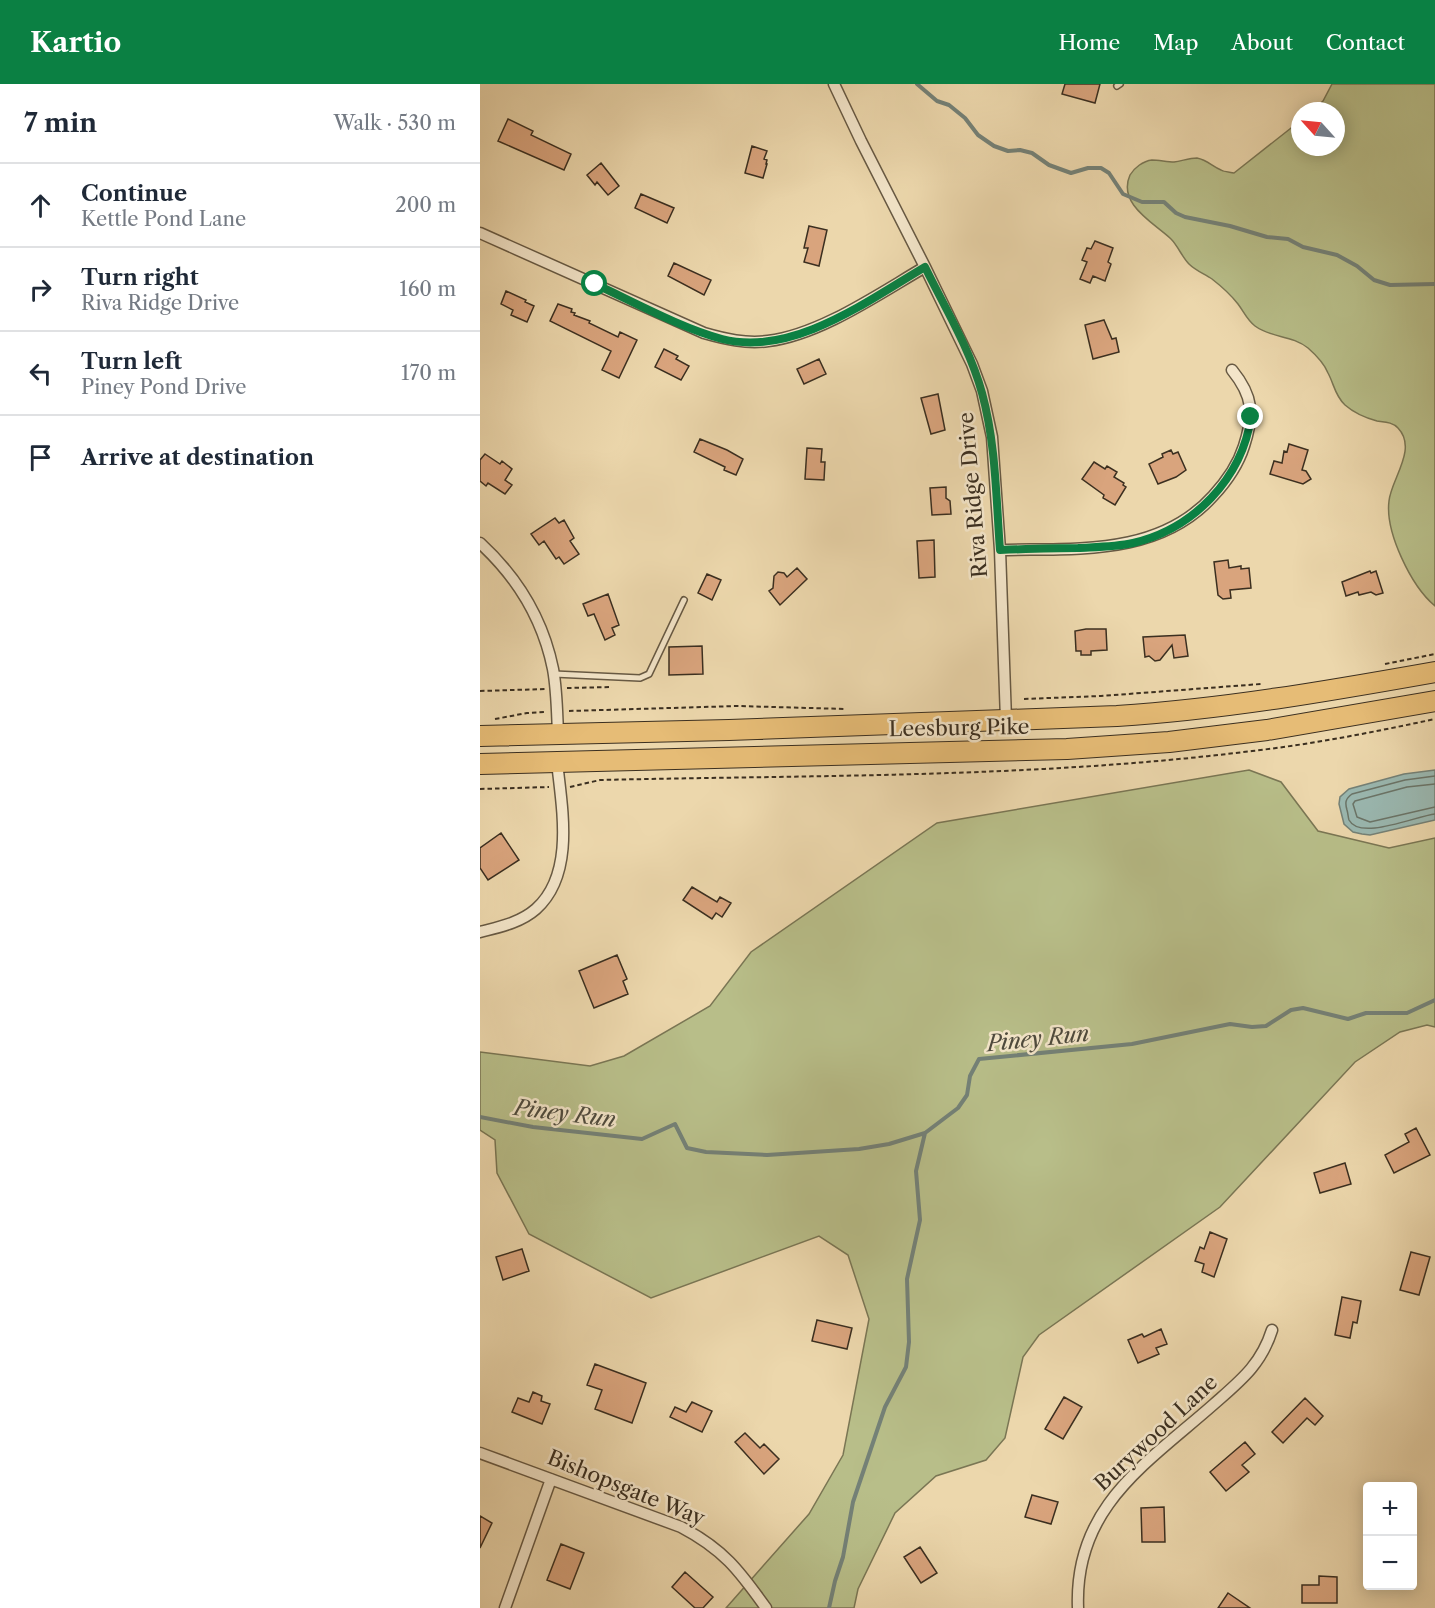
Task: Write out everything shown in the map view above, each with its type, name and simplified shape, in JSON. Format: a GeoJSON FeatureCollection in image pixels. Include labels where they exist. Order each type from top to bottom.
{"type":"FeatureCollection","features":[{"type":"Feature","properties":{"kind":"highway","name":"Leesburg Pike"},"geometry":{"type":"LineString","coordinates":[[480,736],[1117,716],[1287,699],[1435,672]]}},
{"type":"Feature","properties":{"kind":"highway","name":"Leesburg Pike"},"geometry":{"type":"LineString","coordinates":[[480,764],[1067,749],[1148,744],[1267,730],[1435,701]]}},
{"type":"Feature","properties":{"kind":"highway"},"geometry":{"type":"LineString","coordinates":[[480,752],[533,751],[548,745],[555,740],[558,734]]}},
{"type":"Feature","properties":{"kind":"street","name":"Riva Ridge Drive"},"geometry":{"type":"LineString","coordinates":[[834,84],[972,364],[982,391],[992,437],[1000,550],[1006,720]]}},
{"type":"Feature","properties":{"kind":"street"},"geometry":{"type":"LineString","coordinates":[[480,233],[704,333],[746,342],[767,342],[807,331],[862,304],[925,267]]}},
{"type":"Feature","properties":{"kind":"street"},"geometry":{"type":"LineString","coordinates":[[1000,550],[1110,547],[1132,543],[1162,533],[1191,516],[1207,503],[1226,481],[1242,451],[1250,429],[1251,404],[1241,381],[1232,370]]}},
{"type":"Feature","properties":{"kind":"street"},"geometry":{"type":"LineString","coordinates":[[480,543],[510,574],[537,619],[547,645],[554,674],[558,734]]}},
{"type":"Feature","properties":{"kind":"street"},"geometry":{"type":"LineString","coordinates":[[480,932],[511,924],[536,909],[553,888],[561,863],[562,835],[557,762]]}},
{"type":"Feature","properties":{"kind":"street","name":"Burywood Lane"},"geometry":{"type":"LineString","coordinates":[[1078,1608],[1079,1576],[1086,1545],[1094,1525],[1106,1506],[1119,1489],[1252,1370],[1266,1350],[1272,1330]]}},
{"type":"Feature","properties":{"kind":"street","name":"Bishopsgate Way"},"geometry":{"type":"LineString","coordinates":[[480,1453],[681,1527],[700,1537],[737,1568],[766,1608]]}},
{"type":"Feature","properties":{"kind":"street"},"geometry":{"type":"LineString","coordinates":[[505,1608],[551,1479]]}},
{"type":"Feature","properties":{"kind":"lane"},"geometry":{"type":"LineString","coordinates":[[554,674],[640,678],[649,674],[684,600]]}},
{"type":"Feature","properties":{"kind":"path"},"geometry":{"type":"LineString","coordinates":[[1379,664],[1435,654]]}},
{"type":"Feature","properties":{"kind":"path"},"geometry":{"type":"LineString","coordinates":[[1024,699],[1101,696],[1264,683]]}},
{"type":"Feature","properties":{"kind":"path"},"geometry":{"type":"LineString","coordinates":[[480,692],[612,687]]}},
{"type":"Feature","properties":{"kind":"path"},"geometry":{"type":"LineString","coordinates":[[493,719],[527,713],[737,706],[852,709]]}},
{"type":"Feature","properties":{"kind":"path"},"geometry":{"type":"LineString","coordinates":[[480,789],[560,788]]}},
{"type":"Feature","properties":{"kind":"green space"},"geometry":{"type":"Polygon","coordinates":[[[1332,84],[1435,84],[1435,606],[1417,586],[1401,558],[1391,528],[1389,501],[1402,464],[1405,445],[1398,428],[1391,423],[1364,416],[1345,405],[1320,359],[1314,353],[1302,344],[1268,333],[1252,324],[1226,291],[1189,264],[1171,239],[1139,212],[1129,195],[1127,185],[1130,175],[1136,167],[1145,162],[1152,160],[1174,162],[1197,158],[1222,171],[1234,173],[1291,128],[1291,156],[1345,156],[1345,102],[1323,101],[1332,84]]]}},
{"type":"Feature","properties":{"kind":"green space"},"geometry":{"type":"Polygon","coordinates":[[[1249,770],[1281,782],[1318,831],[1389,848],[1435,838],[1435,1027],[1427,1025],[1400,1032],[1355,1062],[1220,1207],[1039,1335],[1023,1357],[1005,1438],[986,1460],[936,1476],[895,1513],[858,1589],[854,1608],[726,1608],[809,1514],[843,1455],[869,1319],[848,1255],[819,1236],[651,1298],[529,1234],[497,1173],[495,1140],[480,1130],[480,1052],[590,1066],[624,1056],[710,1006],[751,952],[937,823],[1249,770]]]}},
{"type":"Feature","properties":{"kind":"water"},"geometry":{"type":"Polygon","coordinates":[[[1435,770],[1435,820],[1370,835],[1353,832],[1344,824],[1339,804],[1340,797],[1349,789],[1404,774],[1435,770]]]}},
{"type":"Feature","properties":{"kind":"building"},"geometry":{"type":"Polygon","coordinates":[[[1065,84],[1100,84],[1095,103],[1062,94],[1065,84]]]}},
{"type":"Feature","properties":{"kind":"building"},"geometry":{"type":"Polygon","coordinates":[[[508,119],[533,131],[531,135],[571,154],[564,170],[498,141],[508,119]]]}},
{"type":"Feature","properties":{"kind":"building"},"geometry":{"type":"Polygon","coordinates":[[[752,146],[767,151],[764,159],[767,160],[767,164],[763,178],[745,173],[752,146]]]}},
{"type":"Feature","properties":{"kind":"building"},"geometry":{"type":"Polygon","coordinates":[[[601,163],[619,186],[608,195],[597,182],[595,185],[587,175],[601,163]]]}},
{"type":"Feature","properties":{"kind":"building"},"geometry":{"type":"Polygon","coordinates":[[[641,194],[674,208],[667,223],[635,208],[641,194]]]}},
{"type":"Feature","properties":{"kind":"building"},"geometry":{"type":"Polygon","coordinates":[[[809,226],[827,230],[819,266],[804,262],[808,248],[804,248],[809,226]]]}},
{"type":"Feature","properties":{"kind":"building"},"geometry":{"type":"Polygon","coordinates":[[[1095,241],[1113,248],[1108,262],[1111,264],[1105,281],[1093,276],[1090,283],[1080,279],[1087,262],[1082,260],[1087,248],[1091,249],[1095,241]]]}},
{"type":"Feature","properties":{"kind":"building"},"geometry":{"type":"Polygon","coordinates":[[[674,263],[711,280],[704,295],[668,276],[674,263]]]}},
{"type":"Feature","properties":{"kind":"building"},"geometry":{"type":"Polygon","coordinates":[[[506,291],[534,306],[527,322],[511,315],[513,310],[501,304],[506,291]]]}},
{"type":"Feature","properties":{"kind":"building"},"geometry":{"type":"Polygon","coordinates":[[[558,304],[572,309],[571,312],[575,313],[574,315],[618,337],[620,332],[637,340],[619,378],[602,370],[611,351],[550,321],[558,304]]]}},
{"type":"Feature","properties":{"kind":"building"},"geometry":{"type":"Polygon","coordinates":[[[1104,320],[1112,339],[1116,338],[1119,352],[1093,359],[1085,325],[1104,320]]]}},
{"type":"Feature","properties":{"kind":"building"},"geometry":{"type":"Polygon","coordinates":[[[664,349],[678,356],[676,359],[689,366],[681,380],[655,367],[664,349]]]}},
{"type":"Feature","properties":{"kind":"building"},"geometry":{"type":"Polygon","coordinates":[[[819,359],[826,374],[804,384],[797,369],[819,359]]]}},
{"type":"Feature","properties":{"kind":"building"},"geometry":{"type":"Polygon","coordinates":[[[938,394],[945,430],[931,434],[921,398],[938,394]]]}},
{"type":"Feature","properties":{"kind":"building"},"geometry":{"type":"Polygon","coordinates":[[[700,439],[743,459],[736,475],[694,452],[700,439]]]}},
{"type":"Feature","properties":{"kind":"building"},"geometry":{"type":"Polygon","coordinates":[[[1289,444],[1308,450],[1302,470],[1306,471],[1311,479],[1303,484],[1270,474],[1274,461],[1282,463],[1284,451],[1287,452],[1289,444]]]}},
{"type":"Feature","properties":{"kind":"building"},"geometry":{"type":"Polygon","coordinates":[[[807,448],[822,449],[821,462],[825,462],[824,480],[805,479],[807,448]]]}},
{"type":"Feature","properties":{"kind":"building"},"geometry":{"type":"Polygon","coordinates":[[[1171,450],[1173,454],[1178,452],[1186,470],[1158,484],[1149,464],[1171,450]]]}},
{"type":"Feature","properties":{"kind":"building"},"geometry":{"type":"Polygon","coordinates":[[[485,454],[500,464],[502,461],[512,469],[505,480],[512,485],[505,494],[488,483],[486,486],[480,481],[480,460],[485,454]]]}},
{"type":"Feature","properties":{"kind":"building"},"geometry":{"type":"Polygon","coordinates":[[[1094,462],[1105,469],[1107,466],[1117,472],[1114,477],[1126,487],[1115,505],[1103,498],[1104,495],[1082,479],[1094,462]]]}},
{"type":"Feature","properties":{"kind":"building"},"geometry":{"type":"Polygon","coordinates":[[[946,487],[946,498],[950,501],[951,514],[932,515],[930,488],[946,487]]]}},
{"type":"Feature","properties":{"kind":"building"},"geometry":{"type":"Polygon","coordinates":[[[555,518],[559,523],[564,520],[574,538],[570,541],[579,554],[564,564],[559,557],[556,559],[544,541],[539,545],[531,534],[555,518]]]}},
{"type":"Feature","properties":{"kind":"building"},"geometry":{"type":"Polygon","coordinates":[[[934,540],[935,577],[919,578],[917,541],[934,540]]]}},
{"type":"Feature","properties":{"kind":"building"},"geometry":{"type":"Polygon","coordinates":[[[1228,560],[1229,568],[1241,566],[1241,569],[1249,568],[1251,588],[1230,590],[1231,598],[1223,599],[1218,595],[1214,562],[1228,560]]]}},
{"type":"Feature","properties":{"kind":"building"},"geometry":{"type":"Polygon","coordinates":[[[797,568],[807,579],[780,605],[769,591],[773,588],[774,576],[778,572],[784,573],[787,577],[797,568]]]}},
{"type":"Feature","properties":{"kind":"building"},"geometry":{"type":"Polygon","coordinates":[[[1370,571],[1371,573],[1376,571],[1383,593],[1376,595],[1371,592],[1359,595],[1358,592],[1346,596],[1342,582],[1370,571]]]}},
{"type":"Feature","properties":{"kind":"building"},"geometry":{"type":"Polygon","coordinates":[[[707,574],[721,580],[712,600],[698,593],[707,574]]]}},
{"type":"Feature","properties":{"kind":"building"},"geometry":{"type":"Polygon","coordinates":[[[608,594],[619,625],[612,628],[615,635],[605,640],[594,614],[588,616],[583,604],[608,594]]]}},
{"type":"Feature","properties":{"kind":"building"},"geometry":{"type":"Polygon","coordinates":[[[1106,629],[1107,650],[1091,651],[1091,655],[1081,655],[1081,651],[1076,651],[1075,631],[1106,629]]]}},
{"type":"Feature","properties":{"kind":"building"},"geometry":{"type":"Polygon","coordinates":[[[1185,635],[1188,656],[1174,658],[1172,645],[1160,660],[1155,661],[1149,656],[1145,657],[1143,637],[1185,635]]]}},
{"type":"Feature","properties":{"kind":"building"},"geometry":{"type":"Polygon","coordinates":[[[702,646],[703,674],[669,675],[669,647],[702,646]]]}},
{"type":"Feature","properties":{"kind":"building"},"geometry":{"type":"Polygon","coordinates":[[[501,833],[519,860],[488,880],[480,868],[480,848],[501,833]]]}},
{"type":"Feature","properties":{"kind":"building"},"geometry":{"type":"Polygon","coordinates":[[[692,887],[717,902],[720,897],[731,903],[722,917],[716,913],[712,919],[683,900],[692,887]]]}},
{"type":"Feature","properties":{"kind":"building"},"geometry":{"type":"Polygon","coordinates":[[[617,955],[627,979],[623,981],[628,994],[594,1008],[579,971],[617,955]]]}},
{"type":"Feature","properties":{"kind":"building"},"geometry":{"type":"Polygon","coordinates":[[[1416,1128],[1430,1155],[1394,1173],[1385,1155],[1409,1142],[1405,1134],[1416,1128]]]}},
{"type":"Feature","properties":{"kind":"building"},"geometry":{"type":"Polygon","coordinates":[[[1345,1163],[1351,1184],[1320,1193],[1314,1173],[1345,1163]]]}},
{"type":"Feature","properties":{"kind":"building"},"geometry":{"type":"Polygon","coordinates":[[[1210,1232],[1227,1239],[1214,1277],[1202,1272],[1204,1264],[1195,1261],[1200,1247],[1204,1249],[1210,1232]]]}},
{"type":"Feature","properties":{"kind":"building"},"geometry":{"type":"Polygon","coordinates":[[[522,1249],[529,1271],[503,1280],[496,1257],[522,1249]]]}},
{"type":"Feature","properties":{"kind":"building"},"geometry":{"type":"Polygon","coordinates":[[[1411,1252],[1430,1257],[1419,1295],[1400,1290],[1411,1252]]]}},
{"type":"Feature","properties":{"kind":"building"},"geometry":{"type":"Polygon","coordinates":[[[1342,1297],[1361,1301],[1357,1323],[1353,1322],[1350,1338],[1335,1335],[1342,1297]]]}},
{"type":"Feature","properties":{"kind":"building"},"geometry":{"type":"Polygon","coordinates":[[[817,1320],[852,1328],[847,1349],[812,1341],[817,1320]]]}},
{"type":"Feature","properties":{"kind":"building"},"geometry":{"type":"Polygon","coordinates":[[[1161,1329],[1167,1344],[1156,1348],[1159,1354],[1138,1363],[1128,1340],[1142,1334],[1144,1337],[1161,1329]]]}},
{"type":"Feature","properties":{"kind":"building"},"geometry":{"type":"Polygon","coordinates":[[[595,1364],[646,1383],[632,1423],[595,1409],[602,1390],[587,1385],[595,1364]]]}},
{"type":"Feature","properties":{"kind":"building"},"geometry":{"type":"Polygon","coordinates":[[[533,1392],[542,1396],[541,1401],[550,1404],[542,1424],[512,1412],[518,1398],[529,1402],[533,1392]]]}},
{"type":"Feature","properties":{"kind":"building"},"geometry":{"type":"Polygon","coordinates":[[[1064,1397],[1082,1407],[1063,1439],[1045,1429],[1064,1397]]]}},
{"type":"Feature","properties":{"kind":"building"},"geometry":{"type":"Polygon","coordinates":[[[1305,1398],[1323,1416],[1315,1425],[1307,1418],[1283,1443],[1272,1432],[1305,1398]]]}},
{"type":"Feature","properties":{"kind":"building"},"geometry":{"type":"Polygon","coordinates":[[[692,1402],[712,1411],[702,1432],[670,1417],[675,1407],[686,1412],[692,1402]]]}},
{"type":"Feature","properties":{"kind":"building"},"geometry":{"type":"Polygon","coordinates":[[[745,1433],[760,1448],[764,1444],[779,1459],[764,1474],[735,1442],[745,1433]]]}},
{"type":"Feature","properties":{"kind":"building"},"geometry":{"type":"Polygon","coordinates":[[[1245,1442],[1255,1454],[1242,1465],[1249,1472],[1226,1491],[1210,1472],[1245,1442]]]}},
{"type":"Feature","properties":{"kind":"building"},"geometry":{"type":"Polygon","coordinates":[[[1032,1495],[1058,1502],[1051,1524],[1025,1517],[1032,1495]]]}},
{"type":"Feature","properties":{"kind":"building"},"geometry":{"type":"Polygon","coordinates":[[[1164,1507],[1165,1542],[1142,1542],[1141,1508],[1164,1507]]]}},
{"type":"Feature","properties":{"kind":"building"},"geometry":{"type":"Polygon","coordinates":[[[480,1516],[492,1523],[480,1548],[480,1516]]]}},
{"type":"Feature","properties":{"kind":"building"},"geometry":{"type":"Polygon","coordinates":[[[561,1544],[584,1553],[570,1589],[547,1580],[561,1544]]]}},
{"type":"Feature","properties":{"kind":"building"},"geometry":{"type":"Polygon","coordinates":[[[920,1547],[937,1573],[921,1583],[904,1557],[920,1547]]]}},
{"type":"Feature","properties":{"kind":"building"},"geometry":{"type":"Polygon","coordinates":[[[685,1572],[713,1597],[703,1608],[695,1608],[672,1587],[685,1572]]]}},
{"type":"Feature","properties":{"kind":"building"},"geometry":{"type":"Polygon","coordinates":[[[1319,1576],[1337,1577],[1337,1603],[1302,1603],[1302,1585],[1319,1585],[1319,1576]]]}},
{"type":"Feature","properties":{"kind":"building"},"geometry":{"type":"Polygon","coordinates":[[[1228,1593],[1250,1608],[1218,1608],[1228,1593]]]}},
{"type":"Feature","properties":{"kind":"waterway"},"geometry":{"type":"LineString","coordinates":[[917,84],[937,101],[949,105],[965,118],[978,135],[994,146],[1008,151],[1020,150],[1032,153],[1049,165],[1071,173],[1088,168],[1101,168],[1109,173],[1123,194],[1142,202],[1164,202],[1176,213],[1185,217],[1230,226],[1267,237],[1288,239],[1303,247],[1337,255],[1357,266],[1374,280],[1390,285],[1435,284]]}},
{"type":"Feature","properties":{"kind":"waterway","name":"Piney Run"},"geometry":{"type":"LineString","coordinates":[[480,1117],[533,1127],[642,1139],[675,1124],[687,1148],[706,1152],[767,1155],[859,1149],[889,1144],[925,1133],[958,1108],[967,1095],[970,1076],[979,1059],[1132,1044],[1230,1024],[1266,1026],[1291,1010],[1303,1008],[1348,1019],[1366,1013],[1407,1013],[1435,1000]]}},
{"type":"Feature","properties":{"kind":"waterway"},"geometry":{"type":"LineString","coordinates":[[829,1608],[843,1557],[853,1502],[885,1407],[906,1367],[909,1342],[907,1279],[920,1220],[916,1171],[925,1133]]}},
{"type":"Feature","properties":{"kind":"route"},"geometry":{"type":"LineString","coordinates":[[595,284],[704,333],[725,339],[767,342],[807,331],[862,304],[925,267],[972,364],[982,391],[992,437],[1000,550],[1110,547],[1152,537],[1172,528],[1207,503],[1221,488],[1242,451],[1250,429],[1251,417]]}}]}
